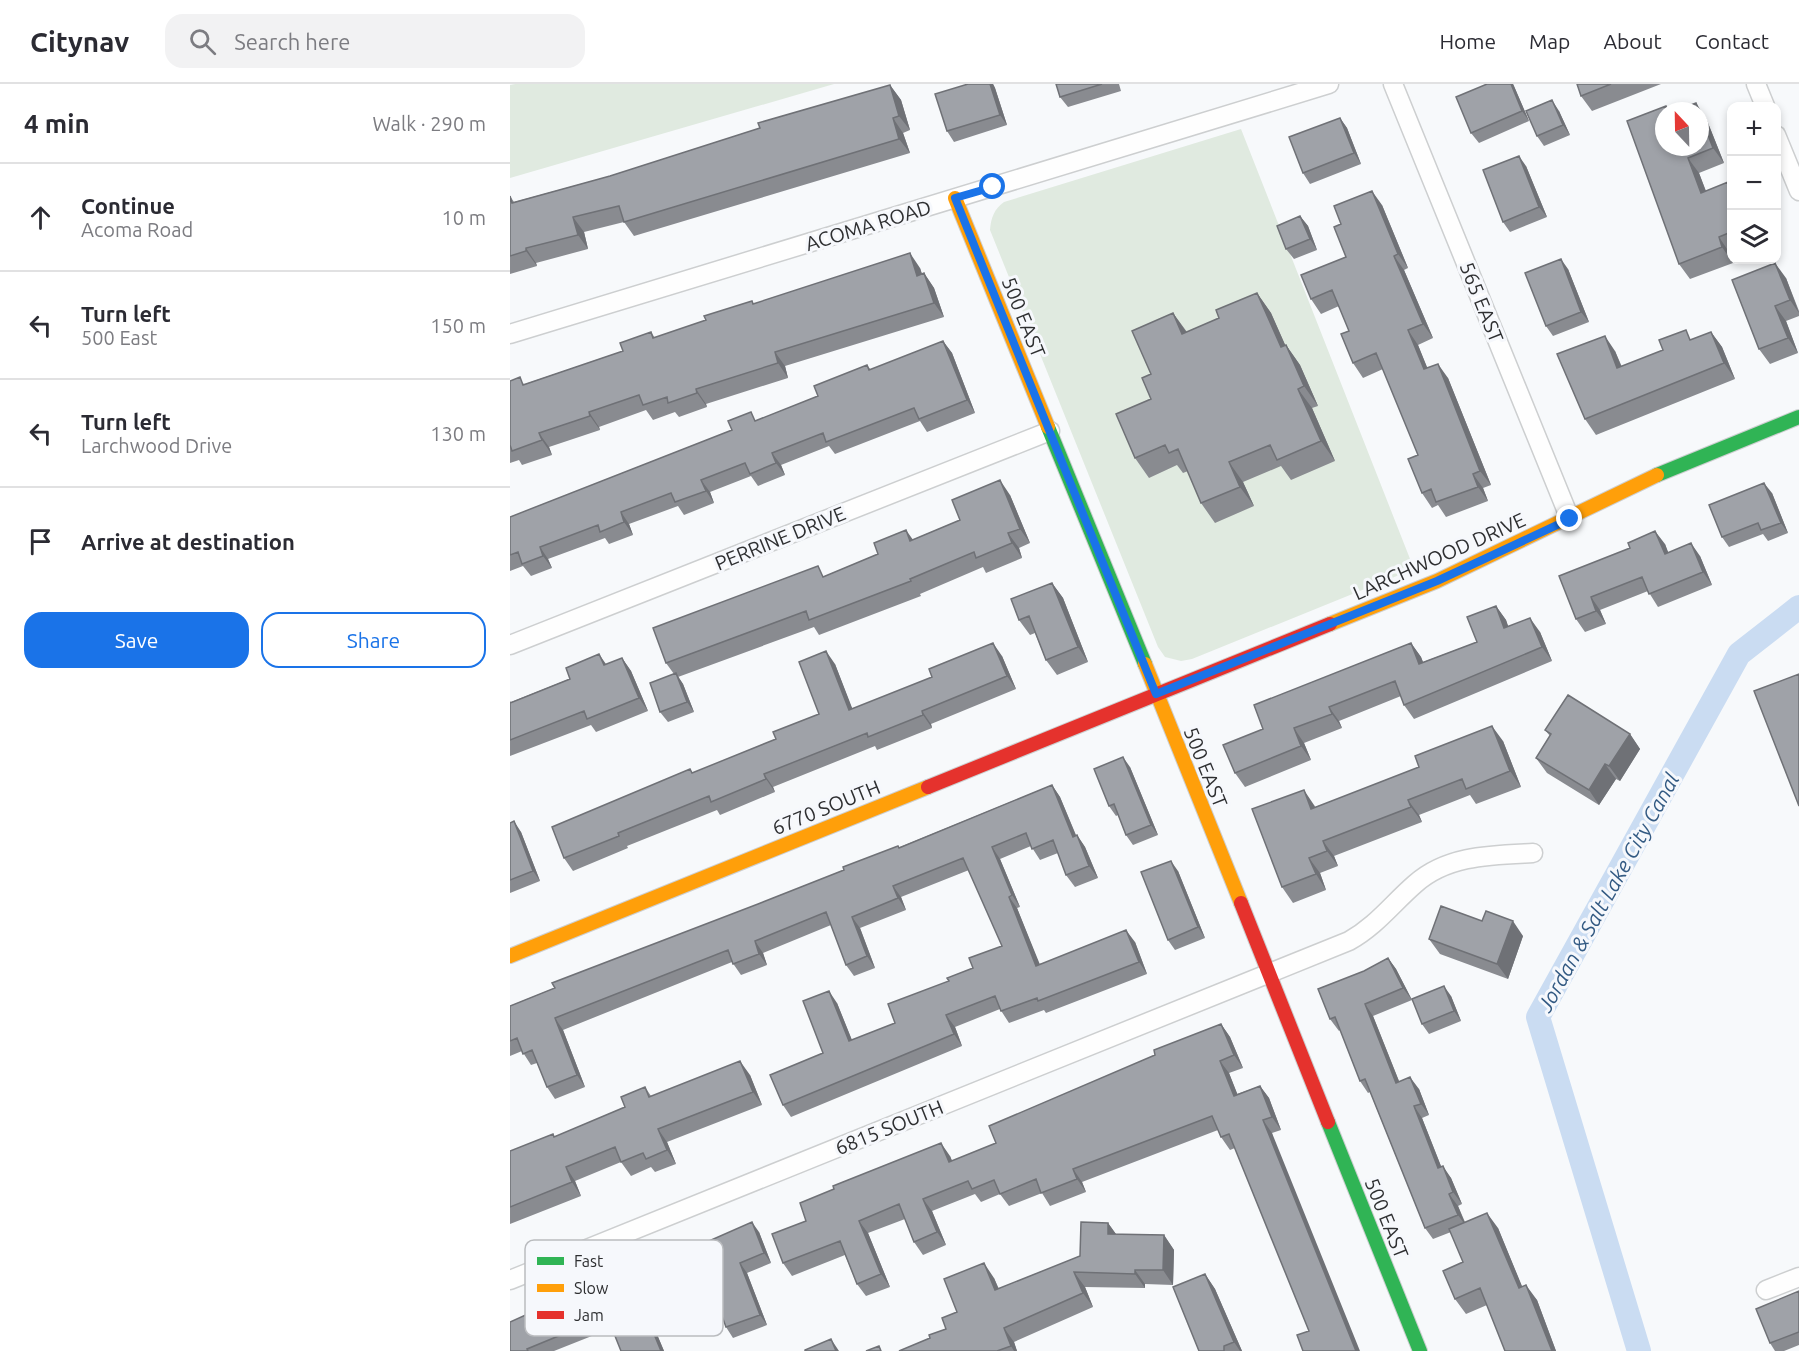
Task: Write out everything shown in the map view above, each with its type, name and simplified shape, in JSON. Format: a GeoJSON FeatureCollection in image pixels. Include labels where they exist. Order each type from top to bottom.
{"type":"FeatureCollection","features":[{"type":"Feature","properties":{"kind":"street","name":"ACOMA ROAD"},"geometry":{"type":"LineString","coordinates":[[510,334],[1329,84]]}},
{"type":"Feature","properties":{"kind":"street","name":"565 EAST"},"geometry":{"type":"LineString","coordinates":[[1393,84],[1570,519]]}},
{"type":"Feature","properties":{"kind":"street"},"geometry":{"type":"LineString","coordinates":[[1756,84],[1763,102]]}},
{"type":"Feature","properties":{"kind":"street"},"geometry":{"type":"LineString","coordinates":[[1781,147],[1799,191]]}},
{"type":"Feature","properties":{"kind":"street","name":"500 EAST"},"geometry":{"type":"LineString","coordinates":[[955,198],[1420,1351]]}},
{"type":"Feature","properties":{"kind":"street","name":"LARCHWOOD DRIVE"},"geometry":{"type":"LineString","coordinates":[[1156,694],[1437,581],[1666,471],[1799,417]]}},
{"type":"Feature","properties":{"kind":"street","name":"PERRINE DRIVE"},"geometry":{"type":"LineString","coordinates":[[510,645],[1050,431]]}},
{"type":"Feature","properties":{"kind":"street","name":"6770 SOUTH"},"geometry":{"type":"LineString","coordinates":[[510,956],[1156,694]]}},
{"type":"Feature","properties":{"kind":"street","name":"6815 SOUTH"},"geometry":{"type":"LineString","coordinates":[[609,1240],[1268,974],[1365,932],[1416,882],[1456,862],[1481,856],[1533,853]]}},
{"type":"Feature","properties":{"kind":"street","name":"6815 SOUTH"},"geometry":{"type":"LineString","coordinates":[[510,1280],[525,1274]]}},
{"type":"Feature","properties":{"kind":"street"},"geometry":{"type":"LineString","coordinates":[[1766,1290],[1799,1277]]}},
{"type":"Feature","properties":{"kind":"shaded area"},"geometry":{"type":"Polygon","coordinates":[[[834,84],[510,178],[510,85],[834,84]]]}},
{"type":"Feature","properties":{"kind":"shaded area"},"geometry":{"type":"Polygon","coordinates":[[[1241,129],[1414,569],[1192,659],[1181,661],[1165,657],[1158,647],[990,226],[995,211],[1004,202],[1241,129]]]}},
{"type":"Feature","properties":{"kind":"building"},"geometry":{"type":"Polygon","coordinates":[[[968,84],[990,84],[1000,115],[947,131],[935,94],[968,84]]]}},
{"type":"Feature","properties":{"kind":"building"},"geometry":{"type":"Polygon","coordinates":[[[1056,84],[1102,84],[1060,97],[1056,84]]]}},
{"type":"Feature","properties":{"kind":"building"},"geometry":{"type":"Polygon","coordinates":[[[1487,84],[1511,84],[1522,111],[1471,133],[1456,97],[1487,84]]]}},
{"type":"Feature","properties":{"kind":"building"},"geometry":{"type":"Polygon","coordinates":[[[1577,84],[1611,84],[1581,96],[1577,84]]]}},
{"type":"Feature","properties":{"kind":"building"},"geometry":{"type":"Polygon","coordinates":[[[890,85],[899,116],[893,118],[899,139],[624,222],[619,206],[573,217],[578,235],[526,248],[526,251],[510,256],[510,196],[512,203],[610,176],[760,128],[758,123],[890,85]]]}},
{"type":"Feature","properties":{"kind":"building"},"geometry":{"type":"Polygon","coordinates":[[[1552,100],[1563,125],[1537,136],[1526,111],[1552,100]]]}},
{"type":"Feature","properties":{"kind":"building"},"geometry":{"type":"Polygon","coordinates":[[[1655,110],[1655,156],[1693,156],[1688,158],[1701,193],[1727,182],[1727,234],[1719,237],[1722,247],[1679,264],[1627,121],[1655,110]]]}},
{"type":"Feature","properties":{"kind":"building"},"geometry":{"type":"Polygon","coordinates":[[[1340,118],[1354,153],[1303,173],[1289,137],[1340,118]]]}},
{"type":"Feature","properties":{"kind":"building"},"geometry":{"type":"Polygon","coordinates":[[[1709,138],[1713,148],[1709,150],[1709,138]]]}},
{"type":"Feature","properties":{"kind":"building"},"geometry":{"type":"Polygon","coordinates":[[[1519,156],[1539,207],[1503,222],[1483,170],[1519,156]]]}},
{"type":"Feature","properties":{"kind":"building"},"geometry":{"type":"Polygon","coordinates":[[[1372,191],[1398,254],[1394,256],[1423,324],[1408,330],[1424,369],[1438,364],[1480,471],[1473,474],[1478,487],[1436,502],[1431,489],[1422,493],[1408,459],[1418,455],[1376,353],[1353,363],[1341,334],[1349,331],[1332,290],[1311,299],[1301,275],[1346,257],[1334,227],[1341,224],[1334,206],[1372,191]]]}},
{"type":"Feature","properties":{"kind":"building"},"geometry":{"type":"Polygon","coordinates":[[[1300,216],[1310,239],[1286,249],[1277,226],[1300,216]]]}},
{"type":"Feature","properties":{"kind":"building"},"geometry":{"type":"Polygon","coordinates":[[[910,253],[917,276],[924,273],[934,303],[775,352],[778,363],[696,389],[697,393],[668,403],[667,397],[643,405],[639,395],[589,412],[590,416],[539,433],[542,440],[512,451],[510,445],[510,381],[520,377],[523,385],[623,351],[620,343],[651,332],[653,338],[706,320],[704,316],[752,301],[753,304],[910,253]]]}},
{"type":"Feature","properties":{"kind":"building"},"geometry":{"type":"Polygon","coordinates":[[[1561,259],[1581,312],[1546,326],[1525,273],[1561,259]]]}},
{"type":"Feature","properties":{"kind":"building"},"geometry":{"type":"Polygon","coordinates":[[[1775,264],[1790,300],[1775,306],[1788,338],[1759,349],[1732,280],[1775,264]]]}},
{"type":"Feature","properties":{"kind":"building"},"geometry":{"type":"Polygon","coordinates":[[[1257,293],[1281,347],[1286,345],[1304,386],[1298,389],[1321,441],[1277,460],[1270,445],[1229,462],[1240,487],[1201,503],[1178,449],[1169,453],[1165,445],[1135,458],[1116,414],[1151,399],[1142,378],[1151,374],[1132,331],[1173,313],[1182,334],[1219,318],[1216,310],[1257,293]]]}},
{"type":"Feature","properties":{"kind":"building"},"geometry":{"type":"Polygon","coordinates":[[[1686,330],[1690,340],[1711,332],[1724,363],[1585,419],[1557,354],[1605,336],[1617,368],[1663,350],[1659,340],[1686,330]]]}},
{"type":"Feature","properties":{"kind":"building"},"geometry":{"type":"Polygon","coordinates":[[[943,341],[967,400],[919,419],[914,408],[826,442],[823,433],[772,453],[776,463],[750,474],[745,463],[701,480],[706,491],[675,502],[671,493],[621,512],[624,522],[600,532],[598,525],[540,547],[543,556],[522,564],[518,552],[510,555],[510,517],[732,430],[728,421],[751,412],[755,421],[818,396],[814,386],[867,365],[869,370],[943,341]]]}},
{"type":"Feature","properties":{"kind":"building"},"geometry":{"type":"Polygon","coordinates":[[[1000,480],[1020,529],[1008,533],[1012,543],[976,558],[974,552],[910,579],[911,581],[809,620],[806,611],[666,663],[653,628],[818,566],[823,577],[878,554],[874,543],[906,530],[910,541],[960,520],[952,500],[1000,480]]]}},
{"type":"Feature","properties":{"kind":"building"},"geometry":{"type":"Polygon","coordinates":[[[1764,483],[1781,523],[1761,530],[1758,523],[1722,537],[1709,505],[1764,483]]]}},
{"type":"Feature","properties":{"kind":"building"},"geometry":{"type":"Polygon","coordinates":[[[1655,531],[1665,554],[1691,543],[1703,572],[1649,594],[1642,577],[1591,597],[1596,611],[1576,619],[1559,576],[1630,548],[1628,543],[1655,531]]]}},
{"type":"Feature","properties":{"kind":"building"},"geometry":{"type":"Polygon","coordinates":[[[1052,583],[1078,647],[1046,660],[1029,616],[1019,620],[1011,599],[1052,583]]]}},
{"type":"Feature","properties":{"kind":"building"},"geometry":{"type":"Polygon","coordinates":[[[1496,606],[1504,628],[1530,618],[1542,647],[1404,705],[1395,681],[1329,707],[1332,714],[1294,728],[1301,746],[1235,773],[1223,745],[1263,729],[1254,705],[1411,643],[1419,664],[1477,642],[1467,617],[1496,606]]]}},
{"type":"Feature","properties":{"kind":"building"},"geometry":{"type":"Polygon","coordinates":[[[993,643],[1007,676],[922,711],[923,715],[868,737],[867,733],[764,774],[766,779],[711,802],[709,796],[564,858],[552,827],[690,769],[692,773],[776,739],[773,732],[819,714],[799,662],[826,651],[849,710],[932,677],[929,669],[993,643]]]}},
{"type":"Feature","properties":{"kind":"building"},"geometry":{"type":"Polygon","coordinates":[[[599,654],[604,665],[622,658],[639,698],[587,719],[584,711],[510,740],[510,703],[570,679],[566,668],[599,654]]]}},
{"type":"Feature","properties":{"kind":"building"},"geometry":{"type":"Polygon","coordinates":[[[676,673],[687,702],[660,712],[650,683],[676,673]]]}},
{"type":"Feature","properties":{"kind":"building"},"geometry":{"type":"Polygon","coordinates":[[[1799,674],[1799,806],[1754,691],[1799,674]]]}},
{"type":"Feature","properties":{"kind":"building"},"geometry":{"type":"Polygon","coordinates":[[[1568,695],[1630,734],[1609,766],[1605,764],[1589,790],[1536,758],[1551,734],[1545,730],[1568,695]]]}},
{"type":"Feature","properties":{"kind":"building"},"geometry":{"type":"Polygon","coordinates":[[[1492,726],[1510,771],[1466,789],[1462,779],[1408,800],[1411,807],[1323,841],[1327,851],[1309,858],[1316,874],[1282,887],[1252,809],[1304,790],[1311,809],[1419,767],[1415,756],[1492,726]]]}},
{"type":"Feature","properties":{"kind":"building"},"geometry":{"type":"Polygon","coordinates":[[[1123,757],[1151,825],[1126,835],[1114,804],[1109,806],[1094,769],[1123,757]]]}},
{"type":"Feature","properties":{"kind":"building"},"geometry":{"type":"Polygon","coordinates":[[[1052,785],[1073,837],[1077,835],[1089,866],[1066,875],[1053,840],[1032,849],[1026,833],[992,847],[1012,895],[1009,897],[1036,966],[1126,930],[1139,962],[1038,1001],[1037,998],[1001,1011],[995,996],[946,1015],[954,1034],[783,1105],[770,1075],[823,1053],[803,1001],[829,991],[849,1041],[895,1023],[888,1004],[949,981],[947,978],[973,968],[969,958],[1002,946],[963,858],[893,886],[898,898],[852,917],[867,956],[846,965],[826,912],[755,941],[759,954],[733,964],[728,950],[555,1018],[577,1075],[547,1087],[532,1050],[523,1054],[517,1038],[510,1041],[510,1006],[555,988],[552,983],[844,870],[843,867],[898,846],[899,848],[1052,785]]]}},
{"type":"Feature","properties":{"kind":"building"},"geometry":{"type":"Polygon","coordinates":[[[514,821],[533,871],[510,880],[510,823],[514,821]]]}},
{"type":"Feature","properties":{"kind":"building"},"geometry":{"type":"Polygon","coordinates":[[[1171,861],[1198,927],[1168,940],[1141,872],[1171,861]]]}},
{"type":"Feature","properties":{"kind":"building"},"geometry":{"type":"Polygon","coordinates":[[[1441,906],[1482,921],[1486,911],[1513,921],[1497,964],[1429,939],[1441,906]]]}},
{"type":"Feature","properties":{"kind":"building"},"geometry":{"type":"Polygon","coordinates":[[[1388,958],[1403,988],[1365,1004],[1396,1083],[1410,1077],[1421,1104],[1414,1106],[1438,1168],[1443,1166],[1453,1192],[1449,1194],[1458,1215],[1425,1228],[1365,1079],[1360,1081],[1335,1017],[1330,1019],[1318,989],[1364,971],[1388,958]]]}},
{"type":"Feature","properties":{"kind":"building"},"geometry":{"type":"Polygon","coordinates":[[[1444,986],[1454,1011],[1422,1024],[1412,999],[1444,986]]]}},
{"type":"Feature","properties":{"kind":"building"},"geometry":{"type":"Polygon","coordinates":[[[1221,1024],[1234,1055],[1220,1061],[1234,1096],[1260,1086],[1272,1117],[1263,1120],[1356,1351],[1303,1351],[1297,1335],[1309,1331],[1229,1134],[1221,1137],[1212,1116],[1073,1169],[1077,1179],[1041,1193],[1036,1179],[1000,1194],[994,1180],[972,1189],[968,1181],[923,1199],[937,1232],[914,1242],[899,1204],[859,1221],[881,1274],[857,1284],[840,1241],[783,1263],[772,1234],[806,1221],[800,1203],[834,1189],[833,1186],[941,1143],[949,1162],[996,1143],[989,1126],[1155,1055],[1154,1050],[1221,1024]]]}},
{"type":"Feature","properties":{"kind":"building"},"geometry":{"type":"Polygon","coordinates":[[[740,1061],[753,1092],[658,1129],[667,1150],[646,1159],[643,1153],[621,1162],[615,1147],[566,1167],[572,1182],[510,1207],[510,1151],[553,1134],[554,1137],[625,1107],[621,1097],[645,1087],[649,1097],[740,1061]]]}},
{"type":"Feature","properties":{"kind":"building"},"geometry":{"type":"Polygon","coordinates":[[[1487,1213],[1519,1288],[1526,1285],[1552,1351],[1505,1351],[1480,1288],[1455,1299],[1443,1271],[1463,1262],[1449,1229],[1487,1213]]]}},
{"type":"Feature","properties":{"kind":"building"},"geometry":{"type":"Polygon","coordinates":[[[752,1222],[764,1253],[740,1263],[760,1315],[726,1327],[723,1319],[723,1240],[711,1240],[752,1222]]]}},
{"type":"Feature","properties":{"kind":"building"},"geometry":{"type":"Polygon","coordinates":[[[1081,1222],[1108,1223],[1108,1234],[1164,1235],[1163,1270],[1135,1270],[1135,1274],[1074,1272],[1083,1293],[1004,1328],[1011,1346],[997,1351],[899,1351],[946,1329],[942,1318],[957,1312],[944,1279],[984,1263],[995,1290],[1080,1256],[1081,1222]]]}},
{"type":"Feature","properties":{"kind":"building"},"geometry":{"type":"Polygon","coordinates":[[[1205,1274],[1234,1342],[1224,1346],[1224,1351],[1199,1351],[1173,1287],[1205,1274]]]}},
{"type":"Feature","properties":{"kind":"building"},"geometry":{"type":"Polygon","coordinates":[[[1799,1291],[1799,1332],[1770,1343],[1756,1309],[1799,1291]]]}},
{"type":"Feature","properties":{"kind":"building"},"geometry":{"type":"Polygon","coordinates":[[[525,1315],[525,1336],[559,1336],[527,1349],[528,1351],[510,1351],[510,1322],[525,1315]]]}},
{"type":"Feature","properties":{"kind":"building"},"geometry":{"type":"Polygon","coordinates":[[[615,1336],[655,1336],[661,1351],[621,1351],[615,1336]]]}},
{"type":"Feature","properties":{"kind":"building"},"geometry":{"type":"Polygon","coordinates":[[[831,1339],[836,1351],[805,1351],[805,1350],[831,1339]]]}},
{"type":"Feature","properties":{"kind":"building"},"geometry":{"type":"Polygon","coordinates":[[[879,1346],[881,1351],[866,1351],[879,1346]]]}},
{"type":"Feature","properties":{"kind":"waterway","name":"Jordan & Salt Lake City Canal"},"geometry":{"type":"LineString","coordinates":[[1639,1351],[1538,1017],[1739,654],[1799,607]]}},
{"type":"Feature","properties":{"kind":"traffic: fast"},"geometry":{"type":"LineString","coordinates":[[1657,475],[1799,417]]}},
{"type":"Feature","properties":{"kind":"traffic: fast"},"geometry":{"type":"LineString","coordinates":[[1048,427],[1145,664]]}},
{"type":"Feature","properties":{"kind":"traffic: fast"},"geometry":{"type":"LineString","coordinates":[[1328,1122],[1420,1351]]}},
{"type":"Feature","properties":{"kind":"traffic: slow"},"geometry":{"type":"LineString","coordinates":[[955,198],[1048,427]]}},
{"type":"Feature","properties":{"kind":"traffic: slow"},"geometry":{"type":"LineString","coordinates":[[1330,624],[1437,581],[1657,475]]}},
{"type":"Feature","properties":{"kind":"traffic: slow"},"geometry":{"type":"LineString","coordinates":[[1145,664],[1241,903]]}},
{"type":"Feature","properties":{"kind":"traffic: slow"},"geometry":{"type":"LineString","coordinates":[[510,956],[928,787]]}},
{"type":"Feature","properties":{"kind":"traffic: jam"},"geometry":{"type":"LineString","coordinates":[[928,787],[1330,624]]}},
{"type":"Feature","properties":{"kind":"traffic: jam"},"geometry":{"type":"LineString","coordinates":[[1241,903],[1328,1122]]}},
{"type":"Feature","properties":{"kind":"route"},"geometry":{"type":"LineString","coordinates":[[993,187],[955,198],[1156,694],[1437,581],[1570,519]]}}]}
